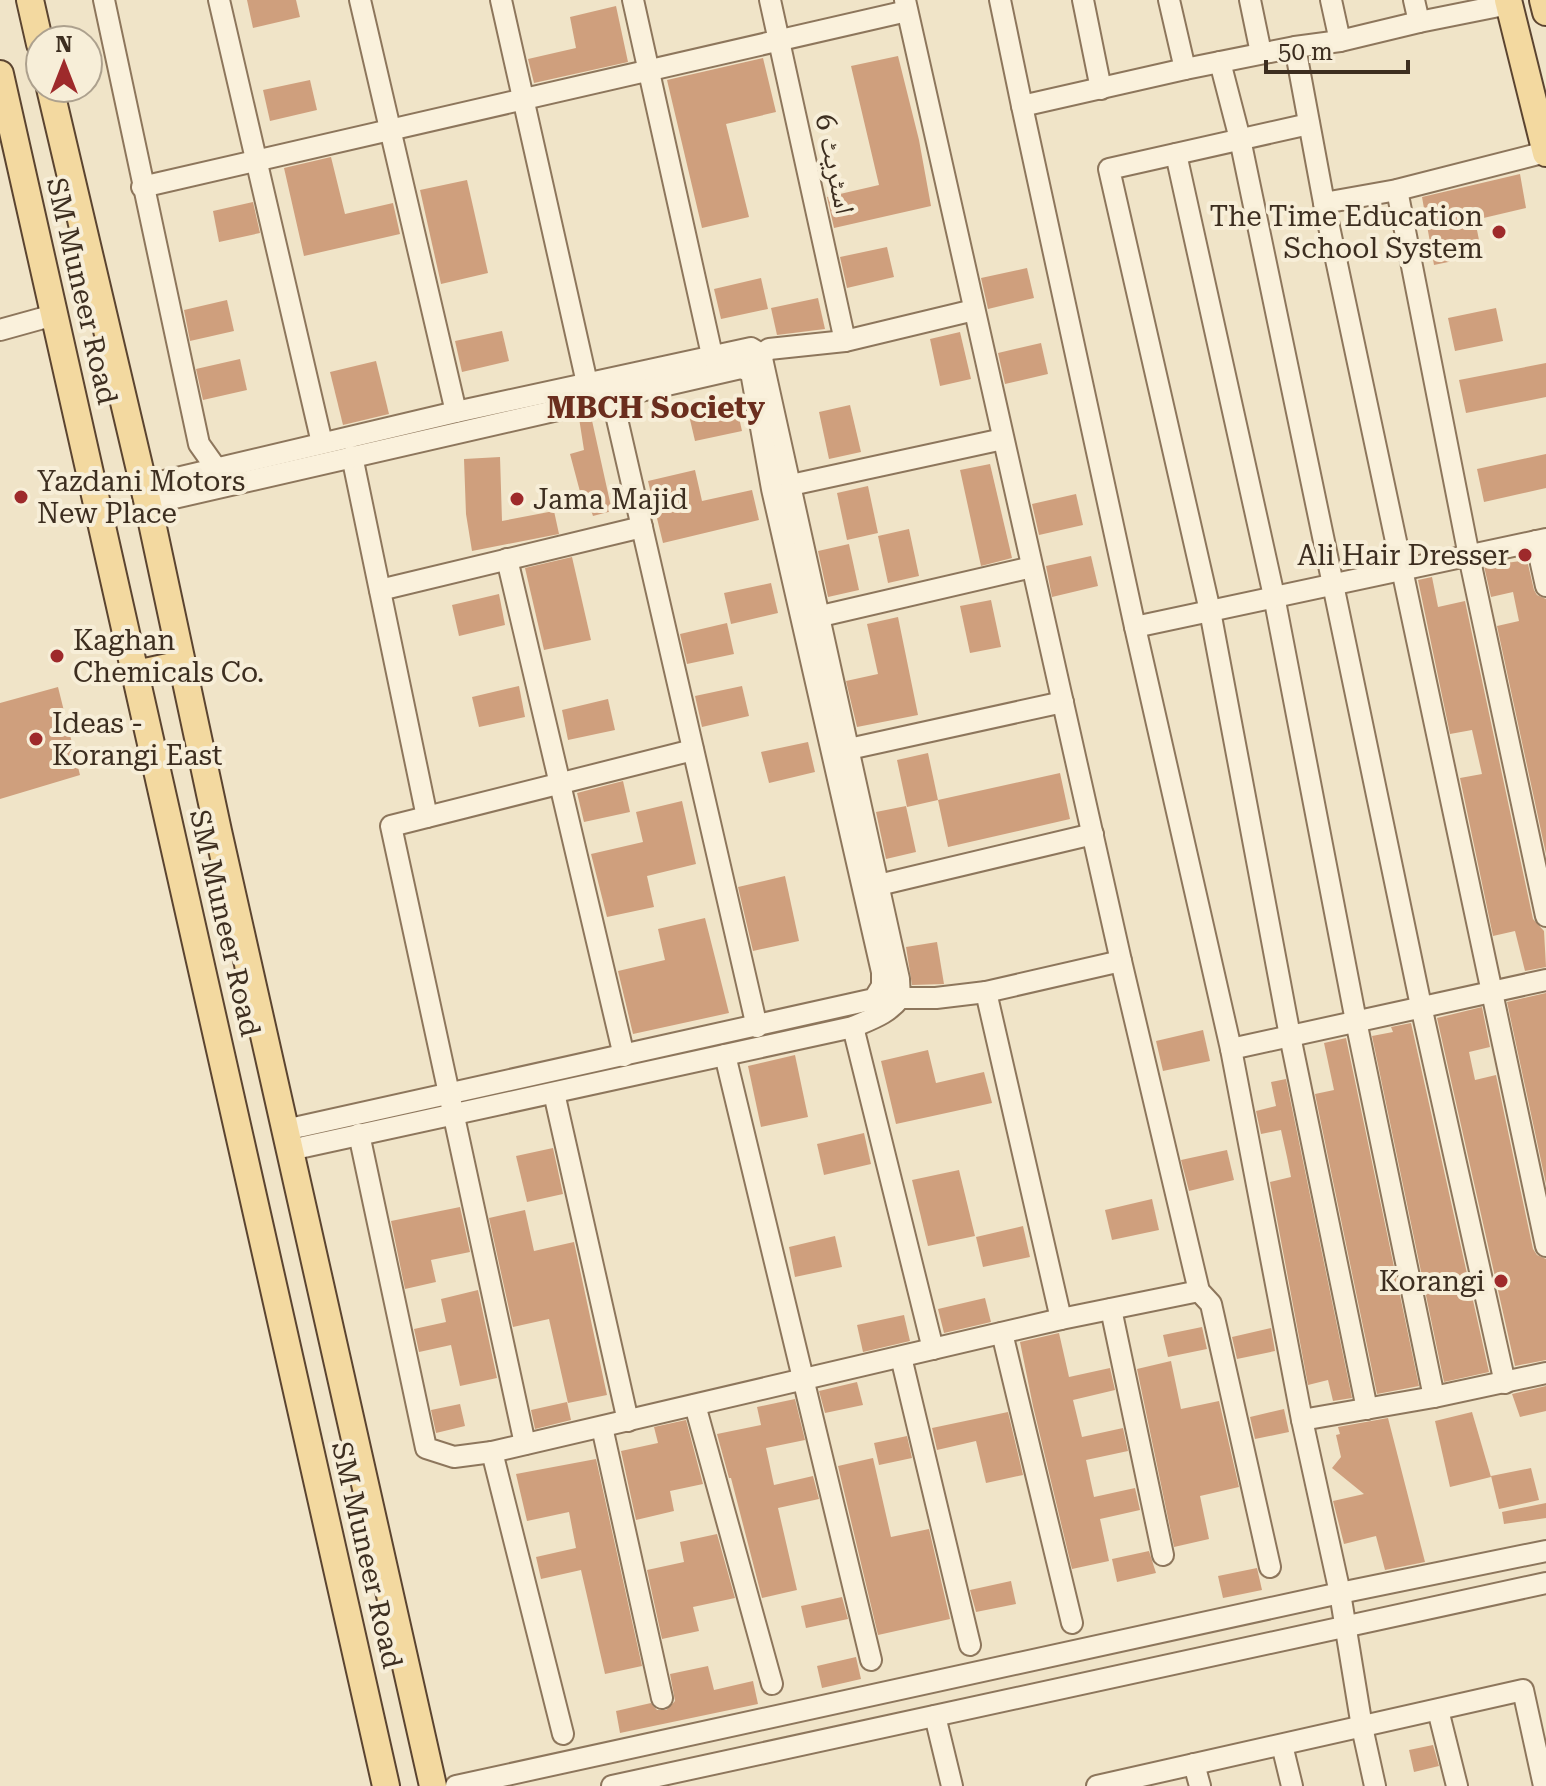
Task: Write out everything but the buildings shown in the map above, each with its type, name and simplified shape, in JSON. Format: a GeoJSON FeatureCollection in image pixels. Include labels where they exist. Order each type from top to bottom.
{"type":"FeatureCollection","features":[{"type":"Feature","properties":{"kind":"main road"},"geometry":{"type":"LineString","coordinates":[[30,0],[35,24]]}},
{"type":"Feature","properties":{"kind":"main road"},"geometry":{"type":"LineString","coordinates":[[1543,0],[1546,12]]}},
{"type":"Feature","properties":{"kind":"main road"},"geometry":{"type":"LineString","coordinates":[[1509,2],[1546,153]]}},
{"type":"Feature","properties":{"kind":"main road","name":"SM Muneer Road"},"geometry":{"type":"LineString","coordinates":[[0,74],[8,149],[54,315],[386,1786]]}},
{"type":"Feature","properties":{"kind":"main road","name":"SM Muneer Road"},"geometry":{"type":"LineString","coordinates":[[54,104],[145,495],[433,1786]]}},
{"type":"Feature","properties":{"kind":"main road"},"geometry":{"type":"LineString","coordinates":[[136,674],[182,664]]}},
{"type":"Feature","properties":{"kind":"street"},"geometry":{"type":"LineString","coordinates":[[104,0],[199,444],[218,478]]}},
{"type":"Feature","properties":{"kind":"street"},"geometry":{"type":"LineString","coordinates":[[219,0],[322,443]]}},
{"type":"Feature","properties":{"kind":"street"},"geometry":{"type":"LineString","coordinates":[[360,0],[456,412]]}},
{"type":"Feature","properties":{"kind":"street"},"geometry":{"type":"LineString","coordinates":[[501,0],[587,383]]}},
{"type":"Feature","properties":{"kind":"street"},"geometry":{"type":"LineString","coordinates":[[633,0],[712,355]]}},
{"type":"Feature","properties":{"kind":"street","name":"اسٹریٹ 6"},"geometry":{"type":"LineString","coordinates":[[770,0],[845,341]]}},
{"type":"Feature","properties":{"kind":"street"},"geometry":{"type":"LineString","coordinates":[[1000,0],[1135,627],[1231,1049],[1302,1420],[1347,1627],[1362,1727],[1375,1786]]}},
{"type":"Feature","properties":{"kind":"street"},"geometry":{"type":"LineString","coordinates":[[1083,0],[1101,89]]}},
{"type":"Feature","properties":{"kind":"street"},"geometry":{"type":"LineString","coordinates":[[1169,0],[1185,69]]}},
{"type":"Feature","properties":{"kind":"street"},"geometry":{"type":"LineString","coordinates":[[1250,0],[1261,53]]}},
{"type":"Feature","properties":{"kind":"street"},"geometry":{"type":"LineString","coordinates":[[1331,0],[1340,41]]}},
{"type":"Feature","properties":{"kind":"street"},"geometry":{"type":"LineString","coordinates":[[1414,0],[1419,22]]}},
{"type":"Feature","properties":{"kind":"street"},"geometry":{"type":"LineString","coordinates":[[1022,106],[1261,53],[1340,41],[1509,2]]}},
{"type":"Feature","properties":{"kind":"street"},"geometry":{"type":"LineString","coordinates":[[142,187],[779,41],[906,6],[1121,961],[1199,1291],[1211,1304],[1270,1567]]}},
{"type":"Feature","properties":{"kind":"street"},"geometry":{"type":"LineString","coordinates":[[1295,47],[1324,203],[1546,1246]]}},
{"type":"Feature","properties":{"kind":"street"},"geometry":{"type":"LineString","coordinates":[[1220,62],[1240,139],[1421,1006],[1505,1383]]}},
{"type":"Feature","properties":{"kind":"street"},"geometry":{"type":"LineString","coordinates":[[1309,124],[1109,169],[1210,611],[1290,1036],[1367,1409]]}},
{"type":"Feature","properties":{"kind":"street"},"geometry":{"type":"LineString","coordinates":[[1324,203],[1397,190],[1546,153]]}},
{"type":"Feature","properties":{"kind":"street"},"geometry":{"type":"LineString","coordinates":[[1176,154],[1274,596],[1356,1021],[1434,1397]]}},
{"type":"Feature","properties":{"kind":"street"},"geometry":{"type":"LineString","coordinates":[[1397,190],[1469,556],[1546,916]]}},
{"type":"Feature","properties":{"kind":"street"},"geometry":{"type":"LineString","coordinates":[[145,495],[218,478],[352,456],[746,369],[769,349],[845,341],[974,310]]}},
{"type":"Feature","properties":{"kind":"street"},"geometry":{"type":"LineString","coordinates":[[0,330],[54,315]]}},
{"type":"Feature","properties":{"kind":"street"},"geometry":{"type":"LineString","coordinates":[[218,478],[322,443],[744,347],[757,349],[761,354],[849,749],[882,972],[882,986],[874,999]]}},
{"type":"Feature","properties":{"kind":"street"},"geometry":{"type":"LineString","coordinates":[[288,1140],[359,1134],[453,1116],[853,1027],[884,1014],[900,998],[899,979],[870,886],[772,489],[751,372],[746,369]]}},
{"type":"Feature","properties":{"kind":"street"},"geometry":{"type":"LineString","coordinates":[[612,397],[757,1027]]}},
{"type":"Feature","properties":{"kind":"street"},"geometry":{"type":"LineString","coordinates":[[791,485],[1003,439]]}},
{"type":"Feature","properties":{"kind":"street"},"geometry":{"type":"LineString","coordinates":[[352,456],[427,817]]}},
{"type":"Feature","properties":{"kind":"street"},"geometry":{"type":"LineString","coordinates":[[380,590],[642,527]]}},
{"type":"Feature","properties":{"kind":"street"},"geometry":{"type":"LineString","coordinates":[[1135,627],[1541,540],[1546,586]]}},
{"type":"Feature","properties":{"kind":"street"},"geometry":{"type":"LineString","coordinates":[[507,559],[624,1056]]}},
{"type":"Feature","properties":{"kind":"street"},"geometry":{"type":"LineString","coordinates":[[821,616],[1032,567]]}},
{"type":"Feature","properties":{"kind":"street"},"geometry":{"type":"LineString","coordinates":[[849,749],[1063,702]]}},
{"type":"Feature","properties":{"kind":"street"},"geometry":{"type":"LineString","coordinates":[[525,1444],[391,826],[693,750]]}},
{"type":"Feature","properties":{"kind":"street"},"geometry":{"type":"LineString","coordinates":[[870,886],[1093,834]]}},
{"type":"Feature","properties":{"kind":"street"},"geometry":{"type":"LineString","coordinates":[[288,1140],[448,1092],[757,1027],[874,999],[936,998],[986,992],[1121,961]]}},
{"type":"Feature","properties":{"kind":"street"},"geometry":{"type":"LineString","coordinates":[[1231,1049],[1546,980]]}},
{"type":"Feature","properties":{"kind":"street"},"geometry":{"type":"LineString","coordinates":[[986,992],[1061,1319]]}},
{"type":"Feature","properties":{"kind":"street"},"geometry":{"type":"LineString","coordinates":[[853,1027],[933,1349]]}},
{"type":"Feature","properties":{"kind":"street"},"geometry":{"type":"LineString","coordinates":[[725,1055],[871,1660]]}},
{"type":"Feature","properties":{"kind":"street"},"geometry":{"type":"LineString","coordinates":[[554,1093],[628,1421]]}},
{"type":"Feature","properties":{"kind":"street"},"geometry":{"type":"LineString","coordinates":[[359,1134],[426,1448],[454,1457],[492,1452],[1061,1319],[1199,1291]]}},
{"type":"Feature","properties":{"kind":"street"},"geometry":{"type":"LineString","coordinates":[[1111,1309],[1163,1555]]}},
{"type":"Feature","properties":{"kind":"street"},"geometry":{"type":"LineString","coordinates":[[1002,1333],[1072,1623]]}},
{"type":"Feature","properties":{"kind":"street"},"geometry":{"type":"LineString","coordinates":[[901,1357],[970,1645]]}},
{"type":"Feature","properties":{"kind":"street"},"geometry":{"type":"LineString","coordinates":[[1302,1420],[1546,1373]]}},
{"type":"Feature","properties":{"kind":"street"},"geometry":{"type":"LineString","coordinates":[[695,1405],[772,1684]]}},
{"type":"Feature","properties":{"kind":"street"},"geometry":{"type":"LineString","coordinates":[[602,1427],[662,1698]]}},
{"type":"Feature","properties":{"kind":"street"},"geometry":{"type":"LineString","coordinates":[[492,1452],[563,1734]]}},
{"type":"Feature","properties":{"kind":"street"},"geometry":{"type":"LineString","coordinates":[[456,1786],[1546,1551]]}},
{"type":"Feature","properties":{"kind":"street"},"geometry":{"type":"LineString","coordinates":[[612,1786],[1546,1583]]}},
{"type":"Feature","properties":{"kind":"street"},"geometry":{"type":"LineString","coordinates":[[1110,1785],[1523,1690],[1544,1786]]}},
{"type":"Feature","properties":{"kind":"street"},"geometry":{"type":"LineString","coordinates":[[1438,1710],[1457,1786]]}},
{"type":"Feature","properties":{"kind":"street"},"geometry":{"type":"LineString","coordinates":[[935,1716],[952,1786]]}},
{"type":"Feature","properties":{"kind":"street"},"geometry":{"type":"LineString","coordinates":[[1282,1745],[1292,1786]]}},
{"type":"Feature","properties":{"kind":"street"},"geometry":{"type":"LineString","coordinates":[[1194,1764],[1200,1786]]}},
{"type":"Feature","properties":{"kind":"place","name":"The Time Education School System"},"geometry":{"type":"Point","coordinates":[1499,232]}},
{"type":"Feature","properties":{"kind":"place","name":"Yazdani Motors New Place"},"geometry":{"type":"Point","coordinates":[21,497]}},
{"type":"Feature","properties":{"kind":"place","name":"Jama Majid"},"geometry":{"type":"Point","coordinates":[517,499]}},
{"type":"Feature","properties":{"kind":"place","name":"Ali Hair Dresser"},"geometry":{"type":"Point","coordinates":[1525,555]}},
{"type":"Feature","properties":{"kind":"place","name":"Kaghan Chemicals Co."},"geometry":{"type":"Point","coordinates":[57,656]}},
{"type":"Feature","properties":{"kind":"place","name":"Ideas - Korangi East"},"geometry":{"type":"Point","coordinates":[36,739]}},
{"type":"Feature","properties":{"kind":"place","name":"Korangi"},"geometry":{"type":"Point","coordinates":[1501,1281]}},
{"type":"Feature","properties":{"kind":"district","name":"MBCH Society"},"geometry":{"type":"Point","coordinates":[656,407]}}]}
